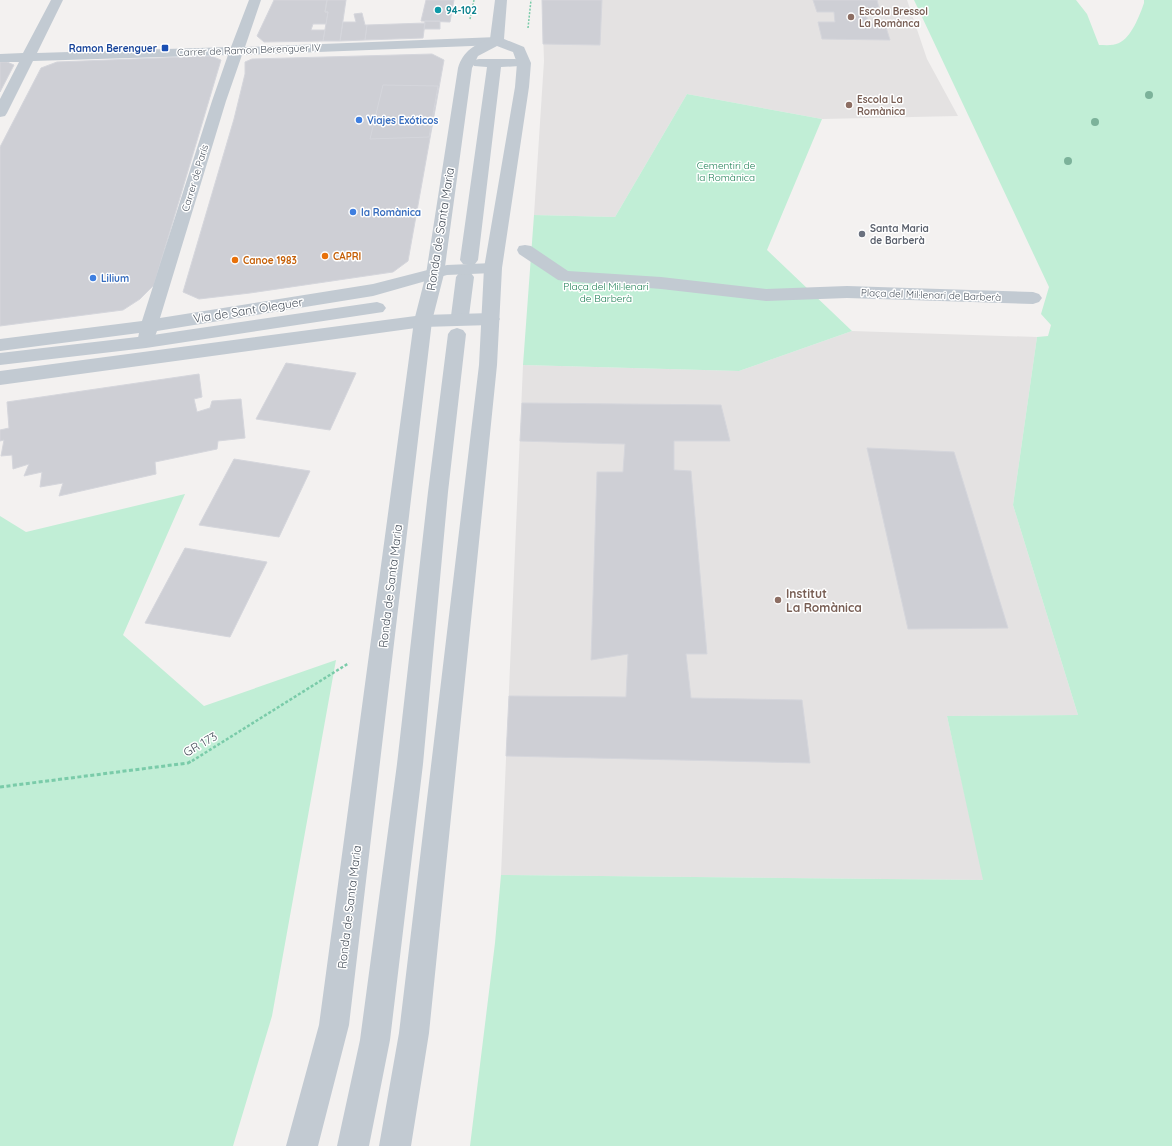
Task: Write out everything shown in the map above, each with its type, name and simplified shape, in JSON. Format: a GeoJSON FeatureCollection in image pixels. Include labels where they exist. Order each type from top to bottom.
{"type":"FeatureCollection","features":[{"type":"Feature","properties":{"kind":"street"},"geometry":{"type":"LineString","coordinates":[[0,113],[57,0]]}},
{"type":"Feature","properties":{"kind":"street","name":"Carrer de París"},"geometry":{"type":"LineString","coordinates":[[146,342],[217,108],[236,51],[256,0]]}},
{"type":"Feature","properties":{"kind":"street"},"geometry":{"type":"LineString","coordinates":[[395,1146],[414,1033],[488,365],[494,268],[522,87],[524,63],[519,50],[497,41],[501,0]]}},
{"type":"Feature","properties":{"kind":"street","name":"Carrer de Ramon Berenguer IV"},"geometry":{"type":"LineString","coordinates":[[0,58],[497,41]]}},
{"type":"Feature","properties":{"kind":"street","name":"Ronda de Santa Maria"},"geometry":{"type":"LineString","coordinates":[[302,1146],[334,1025],[423,322],[435,274],[466,63],[476,49],[497,41]]}},
{"type":"Feature","properties":{"kind":"street"},"geometry":{"type":"LineString","coordinates":[[479,63],[515,63]]}},
{"type":"Feature","properties":{"kind":"street"},"geometry":{"type":"LineString","coordinates":[[353,1146],[375,1040],[410,764],[438,492],[458,325],[494,64]]}},
{"type":"Feature","properties":{"kind":"street","name":"Plaça del Mil·lenari de Barberà"},"geometry":{"type":"LineString","coordinates":[[525,250],[564,276],[661,283],[766,295],[847,292],[1034,298]]}},
{"type":"Feature","properties":{"kind":"street","name":"Via de Sant Oleguer"},"geometry":{"type":"LineString","coordinates":[[0,378],[146,342],[378,290],[447,270],[494,268]]}},
{"type":"Feature","properties":{"kind":"street","name":"Via de Sant Oleguer"},"geometry":{"type":"LineString","coordinates":[[0,359],[146,342],[378,308]]}},
{"type":"Feature","properties":{"kind":"street","name":"Via de Sant Oleguer"},"geometry":{"type":"LineString","coordinates":[[0,345],[146,342],[423,322],[491,319]]}},
{"type":"Feature","properties":{"kind":"path"},"geometry":{"type":"LineString","coordinates":[[469,25],[474,0]]}},
{"type":"Feature","properties":{"kind":"path","name":"GR 173"},"geometry":{"type":"LineString","coordinates":[[0,787],[188,763],[383,642]]}},
{"type":"Feature","properties":{"kind":"shaded area","name":"Escola La Romànica"},"geometry":{"type":"Polygon","coordinates":[[[542,0],[907,0],[927,59],[958,116],[822,119],[687,94],[615,217],[534,215],[544,61],[542,0]]]}},
{"type":"Feature","properties":{"kind":"shaded area","name":"Institut La Romànica"},"geometry":{"type":"Polygon","coordinates":[[[852,331],[1037,337],[1013,505],[1078,715],[947,716],[984,880],[501,875],[523,365],[739,371],[852,331]]]}},
{"type":"Feature","properties":{"kind":"green space"},"geometry":{"type":"Polygon","coordinates":[[[914,0],[1076,0],[1087,14],[1099,45],[1114,45],[1123,40],[1131,31],[1137,20],[1144,0],[1172,0],[1172,1146],[470,1146],[495,943],[501,875],[983,880],[947,716],[1078,715],[1013,505],[1037,337],[1048,336],[1051,325],[1041,314],[1049,287],[914,0]]]}},
{"type":"Feature","properties":{"kind":"green space","name":"Plaça del Mil·lenari de Barberà"},"geometry":{"type":"Polygon","coordinates":[[[687,94],[822,119],[767,250],[852,331],[739,371],[523,365],[534,215],[615,217],[687,94]]]}},
{"type":"Feature","properties":{"kind":"green space"},"geometry":{"type":"Polygon","coordinates":[[[185,494],[123,635],[204,706],[336,660],[272,1016],[233,1146],[0,1146],[0,516],[26,532],[185,494]]]}},
{"type":"Feature","properties":{"kind":"building"},"geometry":{"type":"Polygon","coordinates":[[[274,0],[327,0],[325,12],[328,12],[326,24],[313,24],[311,30],[325,30],[323,41],[264,42],[257,36],[274,0]]]}},
{"type":"Feature","properties":{"kind":"building"},"geometry":{"type":"Polygon","coordinates":[[[327,0],[346,0],[340,41],[323,41],[328,12],[325,12],[327,0]]]}},
{"type":"Feature","properties":{"kind":"building","name":"94-102"},"geometry":{"type":"Polygon","coordinates":[[[426,0],[454,0],[450,22],[421,21],[426,0]]]}},
{"type":"Feature","properties":{"kind":"building"},"geometry":{"type":"Polygon","coordinates":[[[542,0],[602,0],[600,45],[543,44],[542,0]]]}},
{"type":"Feature","properties":{"kind":"building","name":"Escola Bressol La Romànca"},"geometry":{"type":"Polygon","coordinates":[[[813,0],[877,0],[880,12],[865,12],[869,24],[885,24],[890,40],[822,39],[818,22],[835,22],[834,12],[817,12],[813,0]]]}},
{"type":"Feature","properties":{"kind":"building"},"geometry":{"type":"Polygon","coordinates":[[[362,13],[365,25],[367,25],[365,40],[340,41],[343,22],[356,22],[354,14],[362,13]]]}},
{"type":"Feature","properties":{"kind":"building"},"geometry":{"type":"Polygon","coordinates":[[[425,21],[440,21],[440,29],[424,29],[425,21]]]}},
{"type":"Feature","properties":{"kind":"building"},"geometry":{"type":"Polygon","coordinates":[[[425,23],[423,38],[365,40],[367,25],[425,23]]]}},
{"type":"Feature","properties":{"kind":"building"},"geometry":{"type":"Polygon","coordinates":[[[432,54],[444,60],[408,261],[393,272],[250,293],[199,299],[183,292],[234,119],[245,74],[245,62],[252,59],[432,54]]]}},
{"type":"Feature","properties":{"kind":"building"},"geometry":{"type":"Polygon","coordinates":[[[211,56],[221,60],[154,285],[140,299],[123,310],[0,326],[0,147],[41,68],[57,62],[211,56]]]}},
{"type":"Feature","properties":{"kind":"building"},"geometry":{"type":"Polygon","coordinates":[[[0,62],[7,62],[14,65],[0,92],[0,62]]]}},
{"type":"Feature","properties":{"kind":"building"},"geometry":{"type":"Polygon","coordinates":[[[383,85],[438,86],[429,137],[370,139],[383,85]]]}},
{"type":"Feature","properties":{"kind":"building"},"geometry":{"type":"Polygon","coordinates":[[[286,363],[356,373],[330,430],[256,419],[286,363]]]}},
{"type":"Feature","properties":{"kind":"building"},"geometry":{"type":"Polygon","coordinates":[[[199,374],[202,397],[194,399],[197,412],[210,408],[212,401],[241,399],[245,438],[218,441],[217,449],[155,462],[156,474],[59,496],[63,483],[40,487],[42,472],[24,476],[29,464],[13,469],[12,455],[1,456],[4,440],[0,441],[0,430],[9,428],[7,402],[199,374]]]}},
{"type":"Feature","properties":{"kind":"building"},"geometry":{"type":"Polygon","coordinates":[[[522,403],[721,405],[730,441],[674,441],[674,470],[691,471],[707,654],[686,654],[691,698],[802,700],[810,763],[506,756],[509,696],[626,697],[628,654],[591,660],[597,472],[623,472],[625,444],[520,441],[522,403]]]}},
{"type":"Feature","properties":{"kind":"building"},"geometry":{"type":"Polygon","coordinates":[[[867,448],[954,452],[1008,628],[908,629],[867,448]]]}},
{"type":"Feature","properties":{"kind":"building"},"geometry":{"type":"Polygon","coordinates":[[[234,459],[310,471],[279,537],[199,525],[234,459]]]}},
{"type":"Feature","properties":{"kind":"building"},"geometry":{"type":"Polygon","coordinates":[[[185,548],[267,562],[230,637],[145,623],[185,548]]]}},
{"type":"Feature","properties":{"kind":"place","name":"94-102"},"geometry":{"type":"Point","coordinates":[438,10]}},
{"type":"Feature","properties":{"kind":"place","name":"Escola Bressol La Romànca"},"geometry":{"type":"Point","coordinates":[851,17]}},
{"type":"Feature","properties":{"kind":"place","name":"Ramon Berenguer"},"geometry":{"type":"Point","coordinates":[165,48]}},
{"type":"Feature","properties":{"kind":"place","name":"Escola La Romànica"},"geometry":{"type":"Point","coordinates":[849,105]}},
{"type":"Feature","properties":{"kind":"place","name":"Viajes Exóticos"},"geometry":{"type":"Point","coordinates":[359,120]}},
{"type":"Feature","properties":{"kind":"place","name":"la Romànica"},"geometry":{"type":"Point","coordinates":[353,212]}},
{"type":"Feature","properties":{"kind":"place","name":"Santa Maria de Barberà"},"geometry":{"type":"Point","coordinates":[862,234]}},
{"type":"Feature","properties":{"kind":"place","name":"CAPRI"},"geometry":{"type":"Point","coordinates":[325,256]}},
{"type":"Feature","properties":{"kind":"place","name":"Canoe 1983"},"geometry":{"type":"Point","coordinates":[235,260]}},
{"type":"Feature","properties":{"kind":"place","name":"Lilium"},"geometry":{"type":"Point","coordinates":[93,278]}},
{"type":"Feature","properties":{"kind":"place","name":"Institut La Romànica"},"geometry":{"type":"Point","coordinates":[778,600]}},
{"type":"Feature","properties":{"kind":"park label","name":"Cementiri de la Romànica"},"geometry":{"type":"Point","coordinates":[726,170]}}]}
